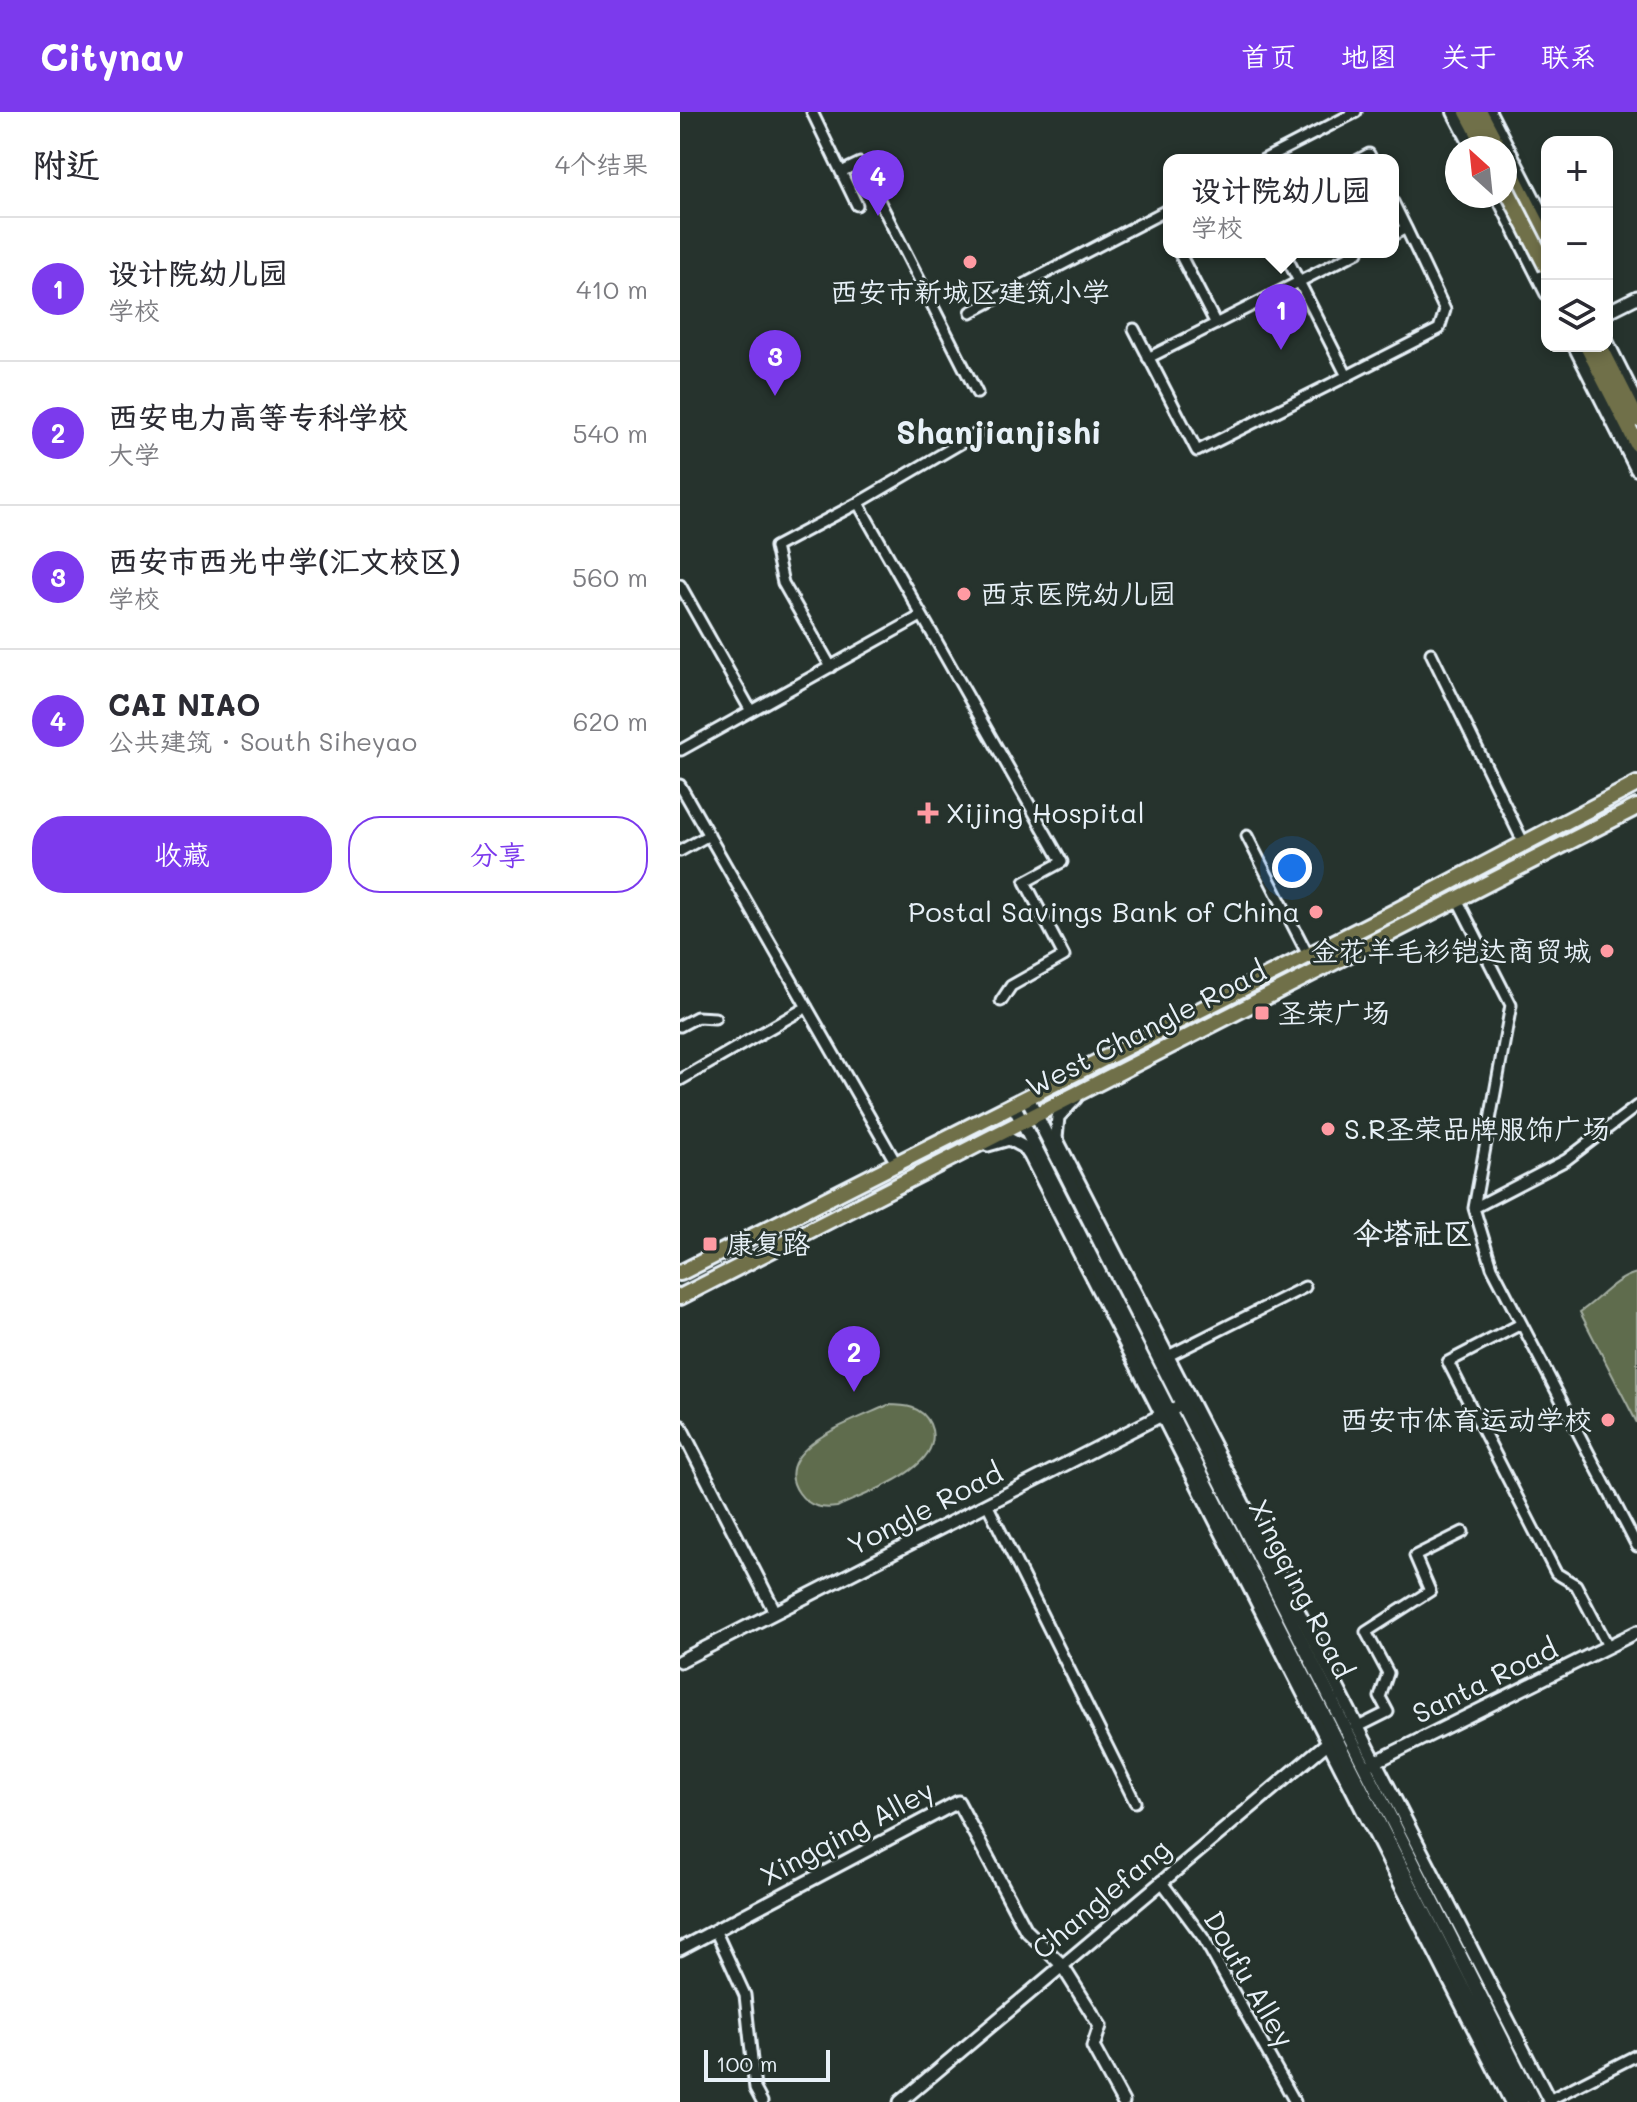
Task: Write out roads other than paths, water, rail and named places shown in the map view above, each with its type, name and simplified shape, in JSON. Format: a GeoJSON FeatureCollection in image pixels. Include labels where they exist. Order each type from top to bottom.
{"type":"FeatureCollection","features":[{"type":"Feature","properties":{"kind":"main road"},"geometry":{"type":"LineString","coordinates":[[1454,112],[1467,136]]}},
{"type":"Feature","properties":{"kind":"main road"},"geometry":{"type":"LineString","coordinates":[[1467,112],[1480,136]]}},
{"type":"Feature","properties":{"kind":"main road"},"geometry":{"type":"LineString","coordinates":[[1480,112],[1493,136]]}},
{"type":"Feature","properties":{"kind":"main road"},"geometry":{"type":"LineString","coordinates":[[1489,112],[1541,213]]}},
{"type":"Feature","properties":{"kind":"main road"},"geometry":{"type":"LineString","coordinates":[[1517,183],[1541,230]]}},
{"type":"Feature","properties":{"kind":"main road"},"geometry":{"type":"LineString","coordinates":[[1504,208],[1541,281]]}},
{"type":"Feature","properties":{"kind":"main road"},"geometry":{"type":"LineString","coordinates":[[1516,208],[1541,256]]}},
{"type":"Feature","properties":{"kind":"main road"},"geometry":{"type":"LineString","coordinates":[[1578,352],[1637,469]]}},
{"type":"Feature","properties":{"kind":"main road"},"geometry":{"type":"LineString","coordinates":[[1590,352],[1637,444]]}},
{"type":"Feature","properties":{"kind":"main road"},"geometry":{"type":"LineString","coordinates":[[1603,352],[1637,419]]}},
{"type":"Feature","properties":{"kind":"main road"},"geometry":{"type":"LineString","coordinates":[[1612,352],[1637,403]]}},
{"type":"Feature","properties":{"kind":"main road","name":"West Changle Road"},"geometry":{"type":"LineString","coordinates":[[680,1273],[1308,955],[1637,784]]}},
{"type":"Feature","properties":{"kind":"main road","name":"West Changle Road"},"geometry":{"type":"LineString","coordinates":[[680,1297],[1637,807]]}},
{"type":"Feature","properties":{"kind":"main road","name":"Xingqing Road"},"geometry":{"type":"LineString","coordinates":[[1020,1100],[1176,1407],[1365,1767],[1534,2102]]}},
{"type":"Feature","properties":{"kind":"main road","name":"Xingqing Road"},"geometry":{"type":"LineString","coordinates":[[1029,1119],[1044,1164],[1176,1407],[1332,1739],[1365,1767],[1521,2102]]}},
{"type":"Feature","properties":{"kind":"main road"},"geometry":{"type":"LineString","coordinates":[[1044,1164],[1046,1187]]}},
{"type":"Feature","properties":{"kind":"street"},"geometry":{"type":"LineString","coordinates":[[812,112],[857,205]]}},
{"type":"Feature","properties":{"kind":"street"},"geometry":{"type":"LineString","coordinates":[[1275,154],[1356,112]]}},
{"type":"Feature","properties":{"kind":"street"},"geometry":{"type":"LineString","coordinates":[[841,172],[860,163],[977,393]]}},
{"type":"Feature","properties":{"kind":"street"},"geometry":{"type":"LineString","coordinates":[[971,312],[1163,212]]}},
{"type":"Feature","properties":{"kind":"street"},"geometry":{"type":"LineString","coordinates":[[1134,329],[1197,451],[1439,329],[1445,310],[1399,214]]}},
{"type":"Feature","properties":{"kind":"street"},"geometry":{"type":"LineString","coordinates":[[1399,232],[1406,228]]}},
{"type":"Feature","properties":{"kind":"street"},"geometry":{"type":"LineString","coordinates":[[1182,258],[1216,324]]}},
{"type":"Feature","properties":{"kind":"street"},"geometry":{"type":"LineString","coordinates":[[1287,258],[1347,376]]}},
{"type":"Feature","properties":{"kind":"street"},"geometry":{"type":"LineString","coordinates":[[1148,358],[1346,258]]}},
{"type":"Feature","properties":{"kind":"street"},"geometry":{"type":"LineString","coordinates":[[1613,309],[1637,297]]}},
{"type":"Feature","properties":{"kind":"street"},"geometry":{"type":"LineString","coordinates":[[831,667],[783,583],[775,547],[978,433]]}},
{"type":"Feature","properties":{"kind":"street"},"geometry":{"type":"LineString","coordinates":[[858,503],[1062,862],[1025,882],[1064,956],[1011,986],[1001,1001]]}},
{"type":"Feature","properties":{"kind":"street"},"geometry":{"type":"LineString","coordinates":[[680,585],[751,711]]}},
{"type":"Feature","properties":{"kind":"street"},"geometry":{"type":"LineString","coordinates":[[680,751],[921,616]]}},
{"type":"Feature","properties":{"kind":"street"},"geometry":{"type":"LineString","coordinates":[[1431,653],[1524,844]]}},
{"type":"Feature","properties":{"kind":"street"},"geometry":{"type":"LineString","coordinates":[[680,785],[896,1163]]}},
{"type":"Feature","properties":{"kind":"street"},"geometry":{"type":"LineString","coordinates":[[680,851],[709,835]]}},
{"type":"Feature","properties":{"kind":"street"},"geometry":{"type":"LineString","coordinates":[[1247,836],[1308,955]]}},
{"type":"Feature","properties":{"kind":"street"},"geometry":{"type":"LineString","coordinates":[[1456,897],[1511,1005],[1474,1208],[1492,1267],[1637,1546]]}},
{"type":"Feature","properties":{"kind":"street"},"geometry":{"type":"LineString","coordinates":[[680,1080],[807,1007]]}},
{"type":"Feature","properties":{"kind":"street"},"geometry":{"type":"LineString","coordinates":[[680,1026],[697,1017],[715,1018]]}},
{"type":"Feature","properties":{"kind":"street"},"geometry":{"type":"LineString","coordinates":[[1090,1087],[1065,1108],[1054,1130],[1168,1356],[1176,1407]]}},
{"type":"Feature","properties":{"kind":"street"},"geometry":{"type":"LineString","coordinates":[[1474,1208],[1566,1160],[1637,1106]]}},
{"type":"Feature","properties":{"kind":"street"},"geometry":{"type":"LineString","coordinates":[[953,1157],[998,1141],[1017,1141],[1030,1156],[1358,1727],[1365,1767],[1550,2101],[1636,2057]]}},
{"type":"Feature","properties":{"kind":"street"},"geometry":{"type":"LineString","coordinates":[[1168,1356],[1305,1287]]}},
{"type":"Feature","properties":{"kind":"street"},"geometry":{"type":"LineString","coordinates":[[1521,1324],[1448,1362],[1556,1573],[1576,1585],[1608,1646]]}},
{"type":"Feature","properties":{"kind":"street","name":"Yongle Road"},"geometry":{"type":"LineString","coordinates":[[680,1661],[1176,1407]]}},
{"type":"Feature","properties":{"kind":"street"},"geometry":{"type":"LineString","coordinates":[[680,1426],[775,1612]]}},
{"type":"Feature","properties":{"kind":"street"},"geometry":{"type":"LineString","coordinates":[[987,1504],[1135,1802]]}},
{"type":"Feature","properties":{"kind":"street"},"geometry":{"type":"LineString","coordinates":[[1358,1727],[1388,1712],[1380,1697],[1388,1673],[1366,1632],[1430,1591],[1415,1556],[1463,1532]]}},
{"type":"Feature","properties":{"kind":"street","name":"Santa Road"},"geometry":{"type":"LineString","coordinates":[[1365,1767],[1637,1632]]}},
{"type":"Feature","properties":{"kind":"street"},"geometry":{"type":"LineString","coordinates":[[1332,1739],[1511,2102]]}},
{"type":"Feature","properties":{"kind":"street","name":"Changlefang"},"geometry":{"type":"LineString","coordinates":[[904,2101],[1061,1964],[1332,1739]]}},
{"type":"Feature","properties":{"kind":"street","name":"Xingqing Alley"},"geometry":{"type":"LineString","coordinates":[[715,1930],[958,1802],[1026,1930],[1061,1964],[1100,2026],[1093,2047],[1123,2102]]}},
{"type":"Feature","properties":{"kind":"street","name":"Doufu Alley"},"geometry":{"type":"LineString","coordinates":[[1161,1881],[1204,1939],[1295,2102]]}},
{"type":"Feature","properties":{"kind":"street"},"geometry":{"type":"LineString","coordinates":[[680,1949],[715,1930],[745,1995],[755,2089],[762,2102]]}},
{"type":"Feature","properties":{"kind":"place","name":"CAI NIAO"},"geometry":{"type":"Point","coordinates":[878,216]}},
{"type":"Feature","properties":{"kind":"place","name":"西安市新城区建筑小学"},"geometry":{"type":"Point","coordinates":[970,262]}},
{"type":"Feature","properties":{"kind":"place","name":"设计院幼儿园"},"geometry":{"type":"Point","coordinates":[1281,350]}},
{"type":"Feature","properties":{"kind":"place","name":"西安市西光中学(汇文校区)"},"geometry":{"type":"Point","coordinates":[775,396]}},
{"type":"Feature","properties":{"kind":"place","name":"西京医院幼儿园"},"geometry":{"type":"Point","coordinates":[964,594]}},
{"type":"Feature","properties":{"kind":"place","name":"Xijing Hospital"},"geometry":{"type":"Point","coordinates":[928,813]}},
{"type":"Feature","properties":{"kind":"place","name":"Postal Savings Bank of China"},"geometry":{"type":"Point","coordinates":[1316,912]}},
{"type":"Feature","properties":{"kind":"place","name":"金花羊毛衫铠达商贸城"},"geometry":{"type":"Point","coordinates":[1607,951]}},
{"type":"Feature","properties":{"kind":"place","name":"圣荣广场"},"geometry":{"type":"Point","coordinates":[1262,1013]}},
{"type":"Feature","properties":{"kind":"place","name":"S.R圣荣品牌服饰广场"},"geometry":{"type":"Point","coordinates":[1328,1129]}},
{"type":"Feature","properties":{"kind":"place","name":"康复路"},"geometry":{"type":"Point","coordinates":[710,1244]}},
{"type":"Feature","properties":{"kind":"place","name":"西安电力高等专科学校"},"geometry":{"type":"Point","coordinates":[854,1392]}},
{"type":"Feature","properties":{"kind":"place","name":"西安市体育运动学校"},"geometry":{"type":"Point","coordinates":[1608,1420]}},
{"type":"Feature","properties":{"kind":"district","name":"Shanjianjishi"},"geometry":{"type":"Point","coordinates":[999,433]}},
{"type":"Feature","properties":{"kind":"district","name":"伞塔社区"},"geometry":{"type":"Point","coordinates":[1413,1234]}}]}
